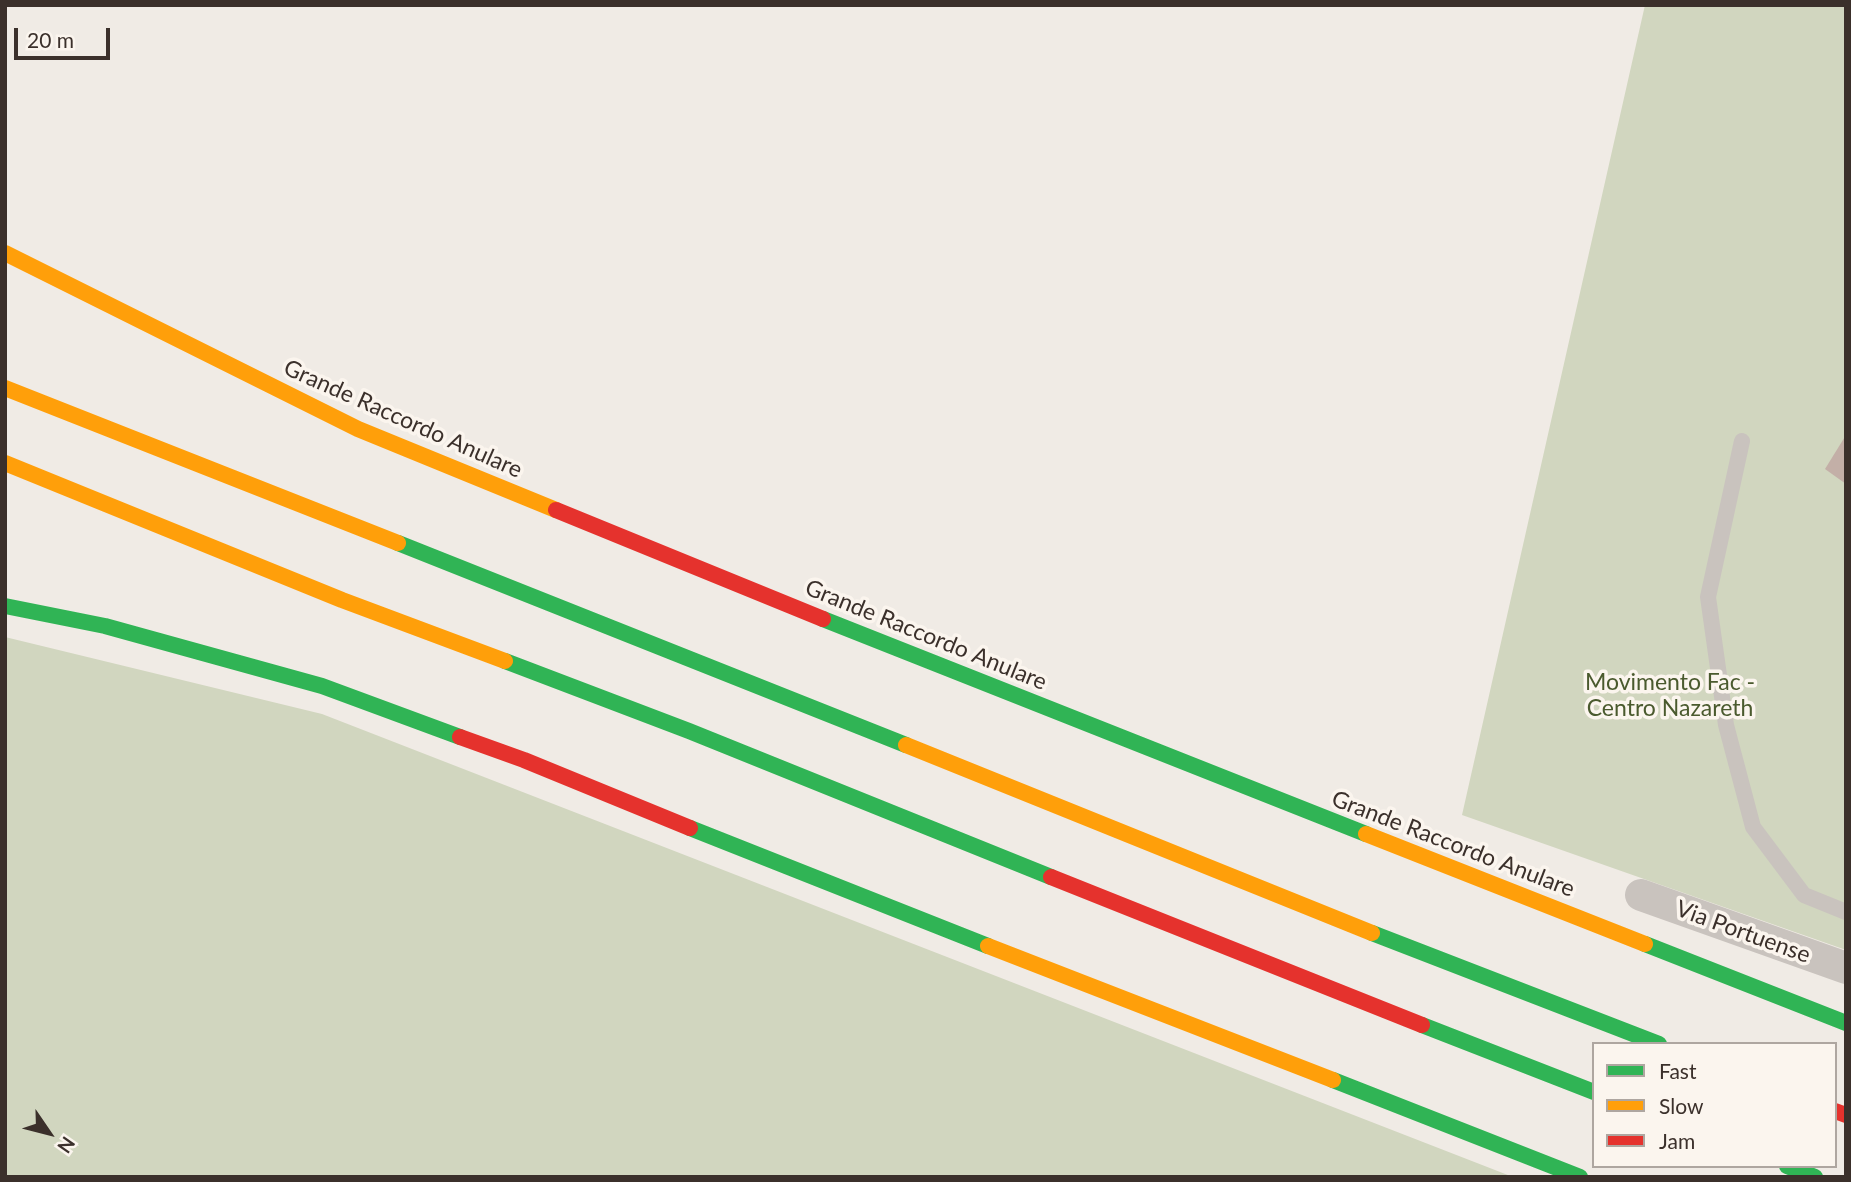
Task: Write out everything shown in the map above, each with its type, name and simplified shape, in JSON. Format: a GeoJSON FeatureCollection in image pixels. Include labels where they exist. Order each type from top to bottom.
{"type":"FeatureCollection","features":[{"type":"Feature","properties":{"kind":"highway","name":"Grande Raccordo Anulare"},"geometry":{"type":"LineString","coordinates":[[5,253],[358,429],[1026,700],[1846,1023]]}},
{"type":"Feature","properties":{"kind":"highway"},"geometry":{"type":"LineString","coordinates":[[5,387],[712,666],[1404,946],[1655,1042]]}},
{"type":"Feature","properties":{"kind":"highway"},"geometry":{"type":"LineString","coordinates":[[5,463],[342,600],[689,731],[1377,1008],[1592,1091]]}},
{"type":"Feature","properties":{"kind":"highway"},"geometry":{"type":"LineString","coordinates":[[5,606],[104,626],[322,686],[524,760],[741,849],[1580,1177]]}},
{"type":"Feature","properties":{"kind":"highway"},"geometry":{"type":"LineString","coordinates":[[1792,1168],[1815,1177]]}},
{"type":"Feature","properties":{"kind":"street","name":"Via Portuense"},"geometry":{"type":"LineString","coordinates":[[1641,895],[1846,968]]}},
{"type":"Feature","properties":{"kind":"lane"},"geometry":{"type":"LineString","coordinates":[[1742,441],[1708,597],[1726,725],[1753,827],[1804,895],[1846,912]]}},
{"type":"Feature","properties":{"kind":"green space","name":"Movimento Fac - Centro Nazareth"},"geometry":{"type":"Polygon","coordinates":[[[1645,5],[1846,5],[1846,950],[1462,815],[1645,5]]]}},
{"type":"Feature","properties":{"kind":"green space"},"geometry":{"type":"Polygon","coordinates":[[[5,637],[322,714],[1513,1177],[5,1177],[5,637]]]}},
{"type":"Feature","properties":{"kind":"building"},"geometry":{"type":"Polygon","coordinates":[[[1846,435],[1846,484],[1825,469],[1846,435]]]}},
{"type":"Feature","properties":{"kind":"traffic: fast"},"geometry":{"type":"LineString","coordinates":[[398,543],[906,745]]}},
{"type":"Feature","properties":{"kind":"traffic: fast"},"geometry":{"type":"LineString","coordinates":[[5,606],[105,626],[322,686],[460,737]]}},
{"type":"Feature","properties":{"kind":"traffic: fast"},"geometry":{"type":"LineString","coordinates":[[823,619],[1366,834]]}},
{"type":"Feature","properties":{"kind":"traffic: fast"},"geometry":{"type":"LineString","coordinates":[[505,661],[689,731],[1051,877]]}},
{"type":"Feature","properties":{"kind":"traffic: fast"},"geometry":{"type":"LineString","coordinates":[[690,828],[988,946]]}},
{"type":"Feature","properties":{"kind":"traffic: fast"},"geometry":{"type":"LineString","coordinates":[[1372,933],[1654,1042]]}},
{"type":"Feature","properties":{"kind":"traffic: fast"},"geometry":{"type":"LineString","coordinates":[[1645,944],[1846,1023]]}},
{"type":"Feature","properties":{"kind":"traffic: fast"},"geometry":{"type":"LineString","coordinates":[[1422,1025],[1592,1091]]}},
{"type":"Feature","properties":{"kind":"traffic: fast"},"geometry":{"type":"LineString","coordinates":[[1333,1080],[1580,1177]]}},
{"type":"Feature","properties":{"kind":"traffic: fast"},"geometry":{"type":"LineString","coordinates":[[1792,1168],[1815,1177]]}},
{"type":"Feature","properties":{"kind":"traffic: slow"},"geometry":{"type":"LineString","coordinates":[[5,253],[358,429],[556,510]]}},
{"type":"Feature","properties":{"kind":"traffic: slow"},"geometry":{"type":"LineString","coordinates":[[5,388],[398,543]]}},
{"type":"Feature","properties":{"kind":"traffic: slow"},"geometry":{"type":"LineString","coordinates":[[5,463],[342,600],[505,661]]}},
{"type":"Feature","properties":{"kind":"traffic: slow"},"geometry":{"type":"LineString","coordinates":[[906,745],[1372,933]]}},
{"type":"Feature","properties":{"kind":"traffic: slow"},"geometry":{"type":"LineString","coordinates":[[1366,834],[1645,944]]}},
{"type":"Feature","properties":{"kind":"traffic: slow"},"geometry":{"type":"LineString","coordinates":[[988,946],[1333,1080]]}},
{"type":"Feature","properties":{"kind":"traffic: jam"},"geometry":{"type":"LineString","coordinates":[[556,510],[823,619]]}},
{"type":"Feature","properties":{"kind":"traffic: jam"},"geometry":{"type":"LineString","coordinates":[[460,737],[524,760],[690,828]]}},
{"type":"Feature","properties":{"kind":"traffic: jam"},"geometry":{"type":"LineString","coordinates":[[1051,877],[1422,1025]]}},
{"type":"Feature","properties":{"kind":"traffic: jam"},"geometry":{"type":"LineString","coordinates":[[1837,1112],[1846,1115]]}}]}
